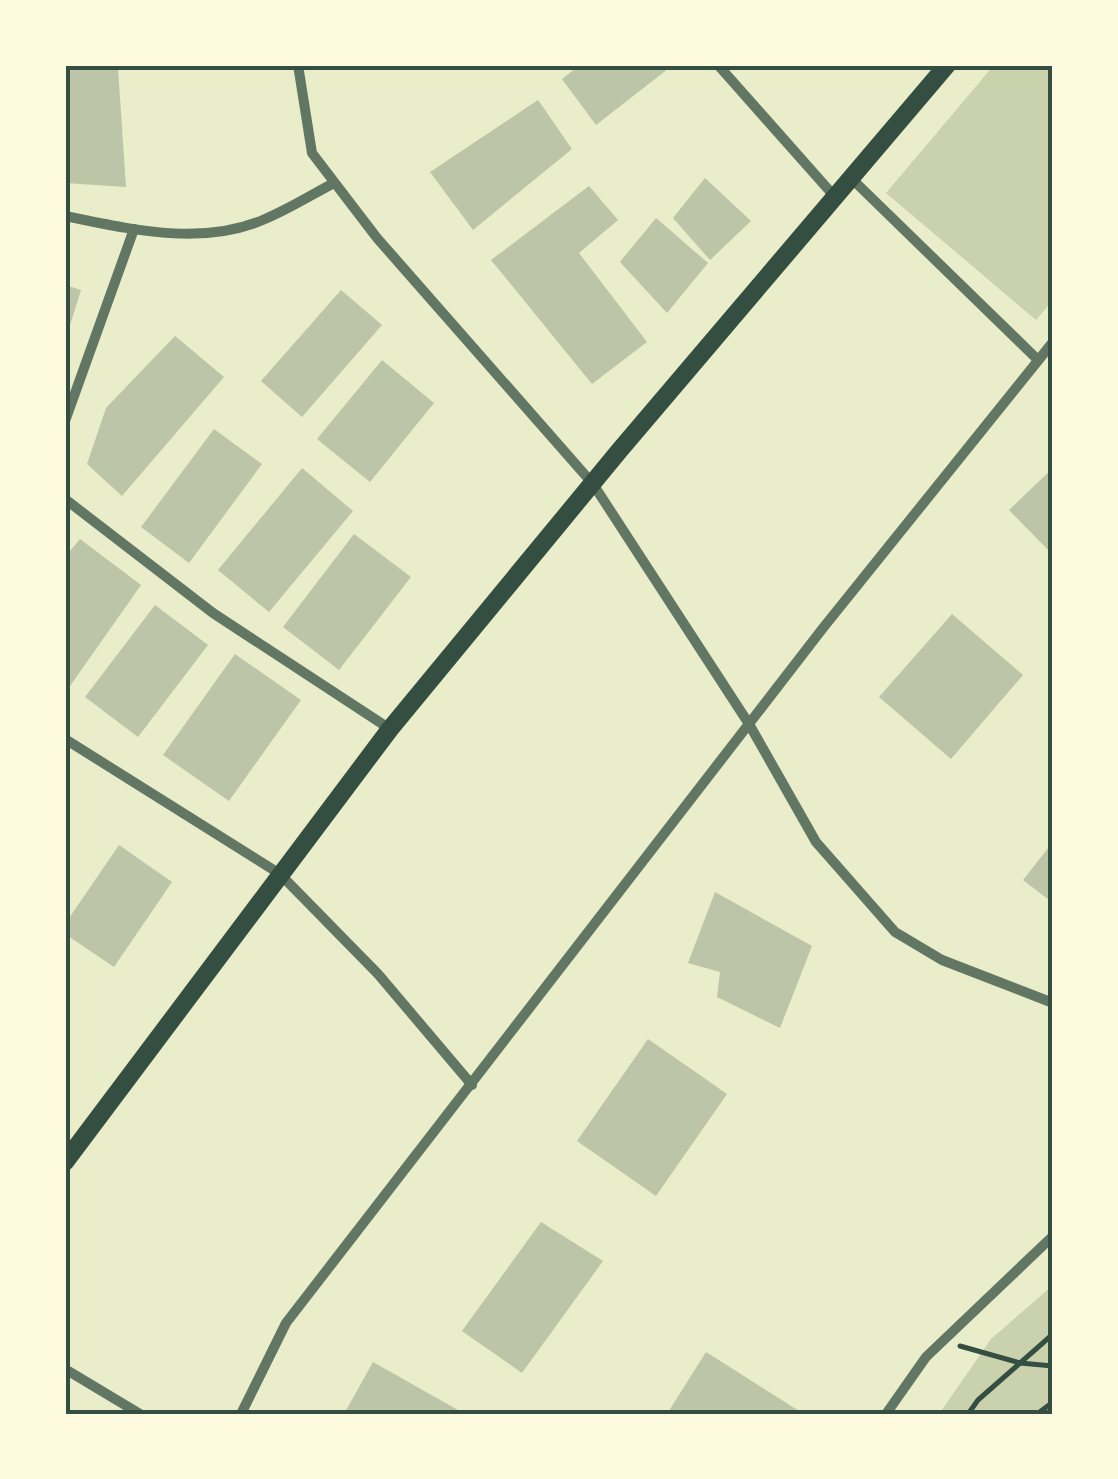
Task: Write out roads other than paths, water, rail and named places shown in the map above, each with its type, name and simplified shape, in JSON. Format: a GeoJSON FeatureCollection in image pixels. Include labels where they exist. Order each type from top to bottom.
{"type":"FeatureCollection","features":[{"type":"Feature","properties":{"kind":"main road"},"geometry":{"type":"LineString","coordinates":[[65,1162],[390,729],[947,65]]}},
{"type":"Feature","properties":{"kind":"street"},"geometry":{"type":"LineString","coordinates":[[298,65],[312,154],[378,238],[593,484],[750,724],[816,842],[895,932],[942,960],[1053,1003]]}},
{"type":"Feature","properties":{"kind":"street"},"geometry":{"type":"LineString","coordinates":[[718,65],[835,197]]}},
{"type":"Feature","properties":{"kind":"street"},"geometry":{"type":"LineString","coordinates":[[851,178],[1038,360]]}},
{"type":"Feature","properties":{"kind":"street"},"geometry":{"type":"LineString","coordinates":[[65,216],[134,229],[206,235],[263,220],[334,183]]}},
{"type":"Feature","properties":{"kind":"street"},"geometry":{"type":"LineString","coordinates":[[65,422],[134,229]]}},
{"type":"Feature","properties":{"kind":"street"},"geometry":{"type":"LineString","coordinates":[[241,1414],[286,1323],[750,724],[1053,342]]}},
{"type":"Feature","properties":{"kind":"street"},"geometry":{"type":"LineString","coordinates":[[65,500],[213,613],[390,729]]}},
{"type":"Feature","properties":{"kind":"street"},"geometry":{"type":"LineString","coordinates":[[65,740],[280,874],[378,974],[472,1085]]}},
{"type":"Feature","properties":{"kind":"street"},"geometry":{"type":"LineString","coordinates":[[886,1414],[926,1357],[1053,1236]]}},
{"type":"Feature","properties":{"kind":"street"},"geometry":{"type":"LineString","coordinates":[[65,1368],[140,1414]]}}]}
